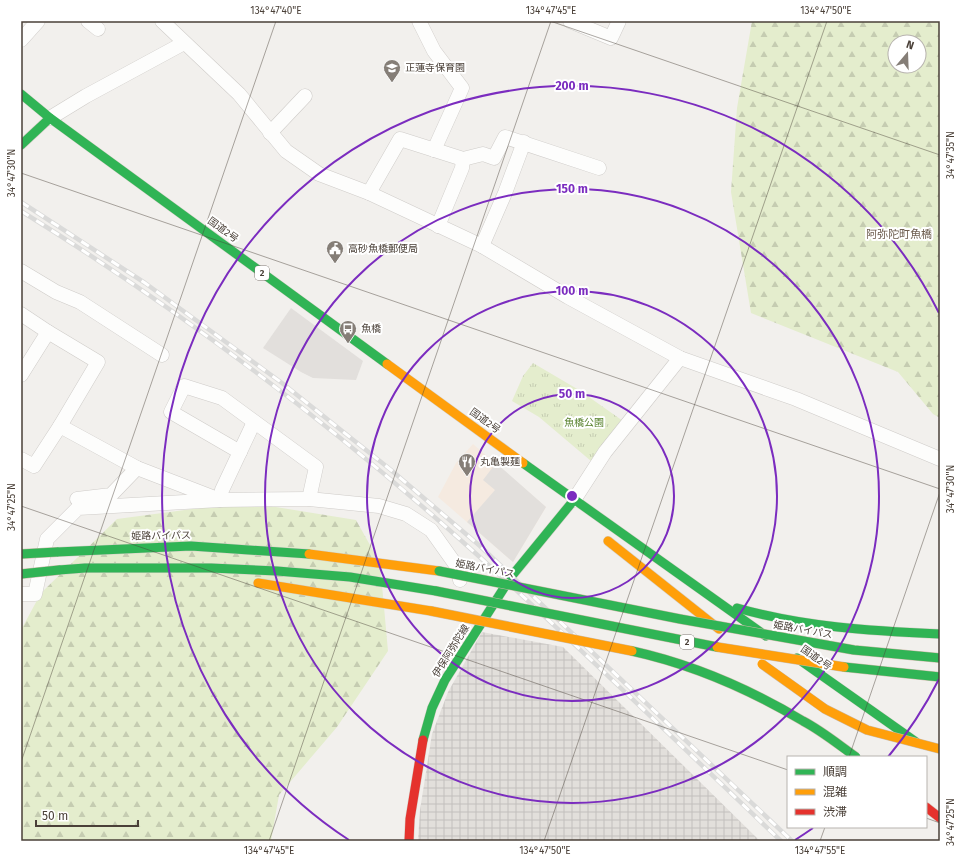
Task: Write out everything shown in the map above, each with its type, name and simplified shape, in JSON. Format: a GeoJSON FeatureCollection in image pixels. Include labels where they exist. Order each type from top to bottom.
{"type":"FeatureCollection","features":[{"type":"Feature","properties":{"kind":"main road","name":"国道2号"},"geometry":{"type":"LineString","coordinates":[[21,94],[50,118],[505,449],[567,504],[717,601],[940,759]]}},
{"type":"Feature","properties":{"kind":"main road"},"geometry":{"type":"LineString","coordinates":[[21,145],[50,118]]}},
{"type":"Feature","properties":{"kind":"main road"},"geometry":{"type":"LineString","coordinates":[[505,449],[508,459],[567,504]]}},
{"type":"Feature","properties":{"kind":"main road","name":"伊保阿弥陀線"},"geometry":{"type":"LineString","coordinates":[[409,841],[410,819],[420,750],[432,708],[445,680],[511,577],[567,504]]}},
{"type":"Feature","properties":{"kind":"main road"},"geometry":{"type":"LineString","coordinates":[[600,534],[762,664],[825,709],[867,730],[940,750]]}},
{"type":"Feature","properties":{"kind":"main road","name":"姫路バイパス"},"geometry":{"type":"LineString","coordinates":[[21,554],[191,546],[333,556],[439,571],[680,619],[846,649],[940,658]]}},
{"type":"Feature","properties":{"kind":"main road"},"geometry":{"type":"LineString","coordinates":[[85,568],[202,578]]}},
{"type":"Feature","properties":{"kind":"main road","name":"2"},"geometry":{"type":"LineString","coordinates":[[21,574],[85,568],[211,568],[277,571],[350,577],[436,591],[681,641],[849,668],[940,677]]}},
{"type":"Feature","properties":{"kind":"main road"},"geometry":{"type":"LineString","coordinates":[[249,582],[430,611],[654,656],[737,686],[804,721],[855,756]]}},
{"type":"Feature","properties":{"kind":"main road"},"geometry":{"type":"LineString","coordinates":[[717,601],[764,616],[813,625],[898,633],[940,634]]}},
{"type":"Feature","properties":{"kind":"main road"},"geometry":{"type":"LineString","coordinates":[[927,808],[940,818]]}},
{"type":"Feature","properties":{"kind":"street"},"geometry":{"type":"LineString","coordinates":[[21,40],[38,21]]}},
{"type":"Feature","properties":{"kind":"street"},"geometry":{"type":"LineString","coordinates":[[162,21],[238,94],[286,151],[319,174],[369,193],[482,246],[680,358],[796,399],[940,459]]}},
{"type":"Feature","properties":{"kind":"street"},"geometry":{"type":"LineString","coordinates":[[419,21],[434,51],[462,88],[434,150]]}},
{"type":"Feature","properties":{"kind":"street"},"geometry":{"type":"LineString","coordinates":[[570,21],[611,38],[619,21]]}},
{"type":"Feature","properties":{"kind":"street"},"geometry":{"type":"LineString","coordinates":[[50,118],[86,96],[184,43]]}},
{"type":"Feature","properties":{"kind":"street"},"geometry":{"type":"LineString","coordinates":[[270,133],[304,96]]}},
{"type":"Feature","properties":{"kind":"street"},"geometry":{"type":"LineString","coordinates":[[369,193],[400,139],[462,159],[483,154],[494,158],[505,137],[524,142],[599,168]]}},
{"type":"Feature","properties":{"kind":"street"},"geometry":{"type":"LineString","coordinates":[[482,246],[506,193],[524,142]]}},
{"type":"Feature","properties":{"kind":"street"},"geometry":{"type":"LineString","coordinates":[[438,226],[462,168],[462,159]]}},
{"type":"Feature","properties":{"kind":"street"},"geometry":{"type":"LineString","coordinates":[[21,271],[56,292],[80,302],[160,349]]}},
{"type":"Feature","properties":{"kind":"street"},"geometry":{"type":"LineString","coordinates":[[21,314],[98,362],[34,466],[21,459]]}},
{"type":"Feature","properties":{"kind":"street"},"geometry":{"type":"LineString","coordinates":[[21,375],[48,332]]}},
{"type":"Feature","properties":{"kind":"street"},"geometry":{"type":"LineString","coordinates":[[567,504],[605,452],[680,358]]}},
{"type":"Feature","properties":{"kind":"street"},"geometry":{"type":"LineString","coordinates":[[240,452],[171,412],[184,386],[222,398],[316,467],[309,499]]}},
{"type":"Feature","properties":{"kind":"street"},"geometry":{"type":"LineString","coordinates":[[220,500],[222,490],[254,422]]}},
{"type":"Feature","properties":{"kind":"street"},"geometry":{"type":"LineString","coordinates":[[60,426],[136,468],[220,500]]}},
{"type":"Feature","properties":{"kind":"street"},"geometry":{"type":"LineString","coordinates":[[76,499],[111,495],[136,468]]}},
{"type":"Feature","properties":{"kind":"street"},"geometry":{"type":"LineString","coordinates":[[21,594],[35,594],[47,539],[78,508],[220,500],[309,499],[379,506],[406,514],[431,530],[458,568],[471,638]]}},
{"type":"Feature","properties":{"kind":"shaded area"},"geometry":{"type":"Polygon","coordinates":[[[291,308],[363,361],[356,380],[313,378],[263,348],[291,308]]]}},
{"type":"Feature","properties":{"kind":"shaded area"},"geometry":{"type":"Polygon","coordinates":[[[473,444],[546,507],[513,562],[438,497],[456,463],[473,444]]]}},
{"type":"Feature","properties":{"kind":"shaded area"},"geometry":{"type":"Polygon","coordinates":[[[496,463],[546,507],[513,562],[467,522],[495,490],[483,480],[496,463]]]}},
{"type":"Feature","properties":{"kind":"shaded area"},"geometry":{"type":"Polygon","coordinates":[[[482,632],[563,647],[760,841],[418,841],[420,810],[432,734],[448,692],[482,632]]]}},
{"type":"Feature","properties":{"kind":"green space"},"geometry":{"type":"Polygon","coordinates":[[[752,21],[940,21],[940,418],[933,414],[898,372],[751,313],[731,192],[737,108],[752,21]]]}},
{"type":"Feature","properties":{"kind":"green space","name":"魚橋公園"},"geometry":{"type":"Polygon","coordinates":[[[533,363],[579,390],[623,421],[591,461],[539,417],[512,401],[523,376],[533,363]]]}},
{"type":"Feature","properties":{"kind":"green space"},"geometry":{"type":"Polygon","coordinates":[[[245,502],[356,520],[380,563],[388,651],[337,727],[279,795],[271,841],[21,841],[21,630],[41,593],[117,519],[245,502]]]}},
{"type":"Feature","properties":{"kind":"railway"},"geometry":{"type":"LineString","coordinates":[[21,202],[145,283],[282,383],[391,470],[480,546],[792,841]]}},
{"type":"Feature","properties":{"kind":"railway"},"geometry":{"type":"LineString","coordinates":[[21,211],[139,288],[197,329],[254,371],[366,459],[512,586],[590,658],[781,841]]}},
{"type":"Feature","properties":{"kind":"traffic: fast"},"geometry":{"type":"LineString","coordinates":[[21,94],[50,118],[387,364]]}},
{"type":"Feature","properties":{"kind":"traffic: fast"},"geometry":{"type":"LineString","coordinates":[[21,145],[50,118]]}},
{"type":"Feature","properties":{"kind":"traffic: fast"},"geometry":{"type":"LineString","coordinates":[[523,463],[766,636]]}},
{"type":"Feature","properties":{"kind":"traffic: fast"},"geometry":{"type":"LineString","coordinates":[[423,740],[432,708],[445,680],[511,577],[574,500]]}},
{"type":"Feature","properties":{"kind":"traffic: fast"},"geometry":{"type":"LineString","coordinates":[[57,552],[191,546],[309,554]]}},
{"type":"Feature","properties":{"kind":"traffic: fast"},"geometry":{"type":"LineString","coordinates":[[21,554],[57,552]]}},
{"type":"Feature","properties":{"kind":"traffic: fast"},"geometry":{"type":"LineString","coordinates":[[59,570],[85,568],[211,568],[277,571],[350,577],[436,591]]}},
{"type":"Feature","properties":{"kind":"traffic: fast"},"geometry":{"type":"LineString","coordinates":[[21,574],[59,570]]}},
{"type":"Feature","properties":{"kind":"traffic: fast"},"geometry":{"type":"LineString","coordinates":[[439,571],[680,619],[854,650],[940,658]]}},
{"type":"Feature","properties":{"kind":"traffic: fast"},"geometry":{"type":"LineString","coordinates":[[436,591],[717,647]]}},
{"type":"Feature","properties":{"kind":"traffic: fast"},"geometry":{"type":"LineString","coordinates":[[737,608],[787,620],[812,624],[940,634]]}},
{"type":"Feature","properties":{"kind":"traffic: fast"},"geometry":{"type":"LineString","coordinates":[[632,651],[676,663],[720,679],[742,689],[810,725],[855,756]]}},
{"type":"Feature","properties":{"kind":"traffic: fast"},"geometry":{"type":"LineString","coordinates":[[797,658],[916,742]]}},
{"type":"Feature","properties":{"kind":"traffic: fast"},"geometry":{"type":"LineString","coordinates":[[844,667],[940,677]]}},
{"type":"Feature","properties":{"kind":"traffic: slow"},"geometry":{"type":"LineString","coordinates":[[387,364],[523,463]]}},
{"type":"Feature","properties":{"kind":"traffic: slow"},"geometry":{"type":"LineString","coordinates":[[608,541],[719,629]]}},
{"type":"Feature","properties":{"kind":"traffic: slow"},"geometry":{"type":"LineString","coordinates":[[309,554],[439,571]]}},
{"type":"Feature","properties":{"kind":"traffic: slow"},"geometry":{"type":"LineString","coordinates":[[258,583],[431,611]]}},
{"type":"Feature","properties":{"kind":"traffic: slow"},"geometry":{"type":"LineString","coordinates":[[431,611],[632,651]]}},
{"type":"Feature","properties":{"kind":"traffic: slow"},"geometry":{"type":"LineString","coordinates":[[717,647],[844,667]]}},
{"type":"Feature","properties":{"kind":"traffic: slow"},"geometry":{"type":"LineString","coordinates":[[762,664],[825,709],[867,730],[940,749]]}},
{"type":"Feature","properties":{"kind":"traffic: jam"},"geometry":{"type":"LineString","coordinates":[[409,841],[410,819],[423,740]]}},
{"type":"Feature","properties":{"kind":"traffic: jam"},"geometry":{"type":"LineString","coordinates":[[927,808],[940,818]]}},
{"type":"Feature","properties":{"kind":"place","name":"正蓮寺保育園"},"geometry":{"type":"Point","coordinates":[392,83]}},
{"type":"Feature","properties":{"kind":"place","name":"高砂魚橋郵便局"},"geometry":{"type":"Point","coordinates":[335,264]}},
{"type":"Feature","properties":{"kind":"place","name":"魚橋"},"geometry":{"type":"Point","coordinates":[348,344]}},
{"type":"Feature","properties":{"kind":"place","name":"丸亀製麺"},"geometry":{"type":"Point","coordinates":[467,477]}},
{"type":"Feature","properties":{"kind":"district","name":"阿弥陀町魚橋"},"geometry":{"type":"Point","coordinates":[899,234]}}]}
